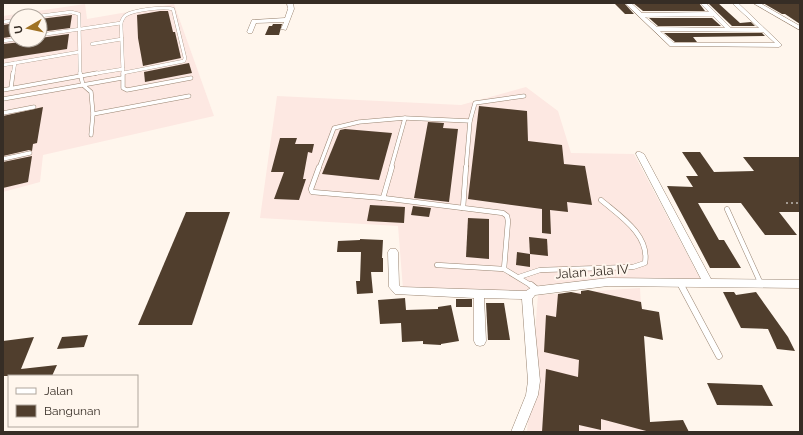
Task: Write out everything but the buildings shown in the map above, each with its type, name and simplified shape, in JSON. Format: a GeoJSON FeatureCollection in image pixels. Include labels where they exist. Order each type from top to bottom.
{"type":"FeatureCollection","features":[{"type":"Feature","properties":{"kind":"street"},"geometry":{"type":"LineString","coordinates":[[284,29],[291,9],[290,3]]}},
{"type":"Feature","properties":{"kind":"street"},"geometry":{"type":"LineString","coordinates":[[628,3],[669,44],[675,46],[779,45],[735,3]]}},
{"type":"Feature","properties":{"kind":"street"},"geometry":{"type":"LineString","coordinates":[[703,3],[729,29]]}},
{"type":"Feature","properties":{"kind":"street"},"geometry":{"type":"LineString","coordinates":[[756,3],[800,28]]}},
{"type":"Feature","properties":{"kind":"street"},"geometry":{"type":"LineString","coordinates":[[640,15],[714,14]]}},
{"type":"Feature","properties":{"kind":"street"},"geometry":{"type":"LineString","coordinates":[[250,32],[254,21],[288,20]]}},
{"type":"Feature","properties":{"kind":"street"},"geometry":{"type":"LineString","coordinates":[[655,29],[764,30]]}},
{"type":"Feature","properties":{"kind":"street"},"geometry":{"type":"LineString","coordinates":[[640,154],[708,284]]}},
{"type":"Feature","properties":{"kind":"street","name":"Jalan Jala IV"},"geometry":{"type":"LineString","coordinates":[[394,252],[394,287],[398,291],[478,293],[532,292],[608,282],[800,284]]}},
{"type":"Feature","properties":{"kind":"street"},"geometry":{"type":"LineString","coordinates":[[517,432],[532,395],[534,381],[532,292]]}},
{"type":"Feature","properties":{"kind":"street"},"geometry":{"type":"LineString","coordinates":[[478,293],[480,341]]}},
{"type":"Feature","properties":{"kind":"lane"},"geometry":{"type":"LineString","coordinates":[[3,100],[83,85],[123,75],[181,63],[185,58],[173,9],[168,8],[126,15],[121,23],[123,69],[123,75],[123,88],[127,90],[191,78]]}},
{"type":"Feature","properties":{"kind":"lane"},"geometry":{"type":"LineString","coordinates":[[48,15],[71,12],[77,12],[79,14],[78,29],[80,76],[83,85],[91,92],[93,114],[91,136]]}},
{"type":"Feature","properties":{"kind":"lane"},"geometry":{"type":"LineString","coordinates":[[48,34],[121,23]]}},
{"type":"Feature","properties":{"kind":"lane"},"geometry":{"type":"LineString","coordinates":[[92,44],[122,39]]}},
{"type":"Feature","properties":{"kind":"lane"},"geometry":{"type":"LineString","coordinates":[[3,65],[79,52]]}},
{"type":"Feature","properties":{"kind":"lane"},"geometry":{"type":"LineString","coordinates":[[11,88],[15,63]]}},
{"type":"Feature","properties":{"kind":"lane"},"geometry":{"type":"LineString","coordinates":[[3,90],[123,69]]}},
{"type":"Feature","properties":{"kind":"lane"},"geometry":{"type":"LineString","coordinates":[[93,114],[189,96]]}},
{"type":"Feature","properties":{"kind":"lane"},"geometry":{"type":"LineString","coordinates":[[463,208],[470,121],[475,104],[524,96]]}},
{"type":"Feature","properties":{"kind":"lane"},"geometry":{"type":"LineString","coordinates":[[3,113],[34,107]]}},
{"type":"Feature","properties":{"kind":"lane"},"geometry":{"type":"LineString","coordinates":[[470,121],[405,118],[346,124],[334,128],[311,188],[312,192],[383,198],[503,213],[507,216],[508,221],[504,269]]}},
{"type":"Feature","properties":{"kind":"lane"},"geometry":{"type":"LineString","coordinates":[[383,198],[405,118]]}},
{"type":"Feature","properties":{"kind":"lane"},"geometry":{"type":"LineString","coordinates":[[3,159],[30,153]]}},
{"type":"Feature","properties":{"kind":"lane"},"geometry":{"type":"LineString","coordinates":[[519,277],[540,270],[633,267],[645,263],[648,256],[644,243],[635,231],[601,200]]}},
{"type":"Feature","properties":{"kind":"lane"},"geometry":{"type":"LineString","coordinates":[[727,209],[761,284]]}},
{"type":"Feature","properties":{"kind":"lane"},"geometry":{"type":"LineString","coordinates":[[437,265],[504,269],[519,277],[532,292]]}},
{"type":"Feature","properties":{"kind":"lane"},"geometry":{"type":"LineString","coordinates":[[680,283],[719,356]]}},
{"type":"Feature","properties":{"kind":"path"},"geometry":{"type":"LineString","coordinates":[[786,203],[800,203]]}},
{"type":"Feature","properties":{"kind":"shaded area"},"geometry":{"type":"Polygon","coordinates":[[[85,4],[87,19],[174,4],[214,116],[43,155],[40,182],[3,192],[3,16],[8,15],[8,48],[48,48],[48,9],[85,4]]]}},
{"type":"Feature","properties":{"kind":"shaded area"},"geometry":{"type":"Polygon","coordinates":[[[526,87],[558,111],[571,153],[634,154],[701,280],[582,281],[536,286],[518,295],[403,289],[398,226],[260,218],[277,96],[461,105],[526,87]]]}},
{"type":"Feature","properties":{"kind":"shaded area"},"geometry":{"type":"Polygon","coordinates":[[[640,288],[648,432],[527,432],[538,295],[640,288]]]}}]}
